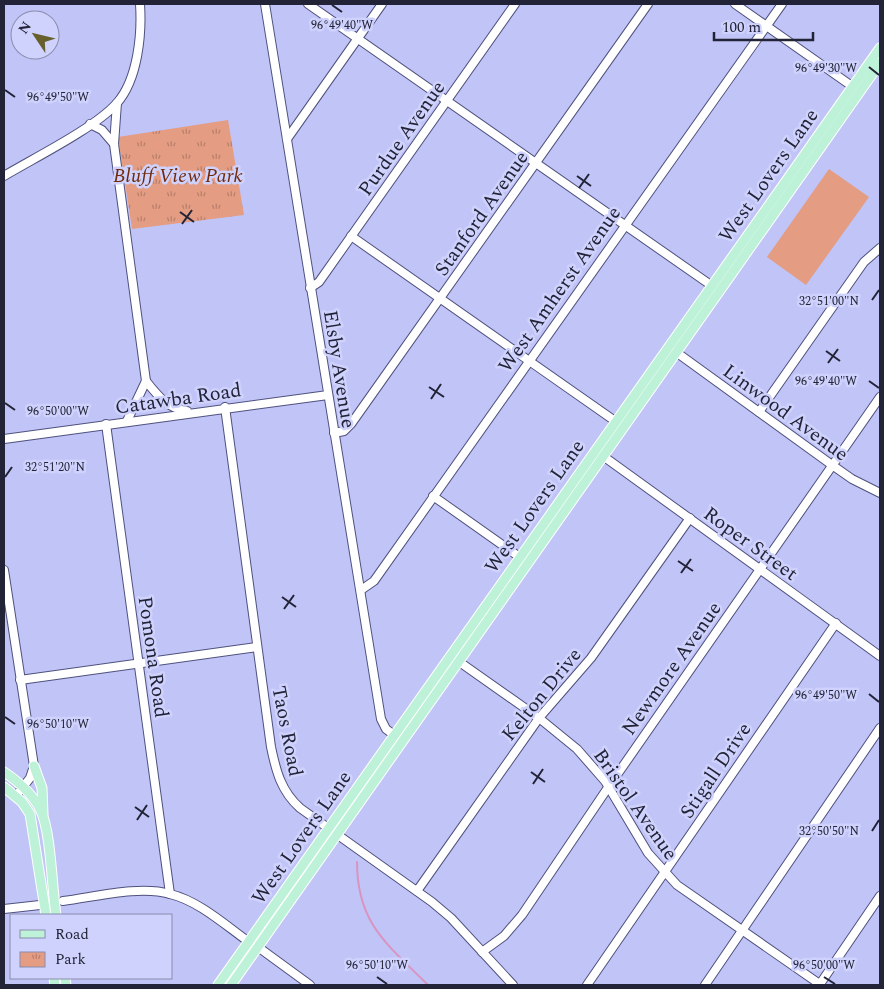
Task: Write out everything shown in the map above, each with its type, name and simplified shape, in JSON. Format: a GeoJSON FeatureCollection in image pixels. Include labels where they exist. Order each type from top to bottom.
{"type":"FeatureCollection","features":[{"type":"Feature","properties":{"kind":"main road","name":"West Lovers Lane"},"geometry":{"type":"LineString","coordinates":[[231,985],[604,456],[719,290],[747,243],[856,89],[879,52]]}},
{"type":"Feature","properties":{"kind":"main road","name":"West Lovers Lane"},"geometry":{"type":"LineString","coordinates":[[856,89],[880,63]]}},
{"type":"Feature","properties":{"kind":"main road","name":"West Lovers Lane"},"geometry":{"type":"LineString","coordinates":[[218,985],[668,346],[711,286],[747,243]]}},
{"type":"Feature","properties":{"kind":"main road"},"geometry":{"type":"LineString","coordinates":[[668,346],[676,352]]}},
{"type":"Feature","properties":{"kind":"main road"},"geometry":{"type":"LineString","coordinates":[[615,421],[624,427]]}},
{"type":"Feature","properties":{"kind":"main road"},"geometry":{"type":"LineString","coordinates":[[595,450],[604,456]]}},
{"type":"Feature","properties":{"kind":"main road"},"geometry":{"type":"LineString","coordinates":[[394,735],[403,741]]}},
{"type":"Feature","properties":{"kind":"main road"},"geometry":{"type":"LineString","coordinates":[[34,766],[42,788],[43,817],[59,902],[56,914]]}},
{"type":"Feature","properties":{"kind":"main road"},"geometry":{"type":"LineString","coordinates":[[4,772],[24,787],[34,799],[43,817]]}},
{"type":"Feature","properties":{"kind":"main road"},"geometry":{"type":"LineString","coordinates":[[4,787],[16,796],[30,814],[46,914]]}},
{"type":"Feature","properties":{"kind":"main road"},"geometry":{"type":"LineString","coordinates":[[248,942],[258,947]]}},
{"type":"Feature","properties":{"kind":"street"},"geometry":{"type":"LineString","coordinates":[[140,4],[140,32],[136,62],[117,103],[114,144],[146,381],[155,393],[172,407],[196,412]]}},
{"type":"Feature","properties":{"kind":"street","name":"Elsby Avenue"},"geometry":{"type":"LineString","coordinates":[[264,4],[381,720],[386,729],[394,735]]}},
{"type":"Feature","properties":{"kind":"street"},"geometry":{"type":"LineString","coordinates":[[308,4],[719,290]]}},
{"type":"Feature","properties":{"kind":"street"},"geometry":{"type":"LineString","coordinates":[[287,139],[382,4]]}},
{"type":"Feature","properties":{"kind":"street","name":"Purdue Avenue"},"geometry":{"type":"LineString","coordinates":[[310,288],[319,282],[516,4]]}},
{"type":"Feature","properties":{"kind":"street","name":"Stanford Avenue"},"geometry":{"type":"LineString","coordinates":[[334,433],[344,431],[351,424],[648,4]]}},
{"type":"Feature","properties":{"kind":"street"},"geometry":{"type":"LineString","coordinates":[[735,4],[856,89]]}},
{"type":"Feature","properties":{"kind":"street","name":"West Amherst Avenue"},"geometry":{"type":"LineString","coordinates":[[361,590],[374,581],[782,4]]}},
{"type":"Feature","properties":{"kind":"street"},"geometry":{"type":"LineString","coordinates":[[4,176],[90,124],[117,103]]}},
{"type":"Feature","properties":{"kind":"street"},"geometry":{"type":"LineString","coordinates":[[90,124],[102,130],[114,144]]}},
{"type":"Feature","properties":{"kind":"street"},"geometry":{"type":"LineString","coordinates":[[351,236],[615,421]]}},
{"type":"Feature","properties":{"kind":"street"},"geometry":{"type":"LineString","coordinates":[[759,412],[864,262],[880,248]]}},
{"type":"Feature","properties":{"kind":"street","name":"Linwood Avenue"},"geometry":{"type":"LineString","coordinates":[[676,352],[832,466],[852,479],[880,493]]}},
{"type":"Feature","properties":{"kind":"street"},"geometry":{"type":"LineString","coordinates":[[127,421],[146,381]]}},
{"type":"Feature","properties":{"kind":"street","name":"Catawba Road"},"geometry":{"type":"LineString","coordinates":[[4,438],[328,395]]}},
{"type":"Feature","properties":{"kind":"street","name":"Newmore Avenue"},"geometry":{"type":"LineString","coordinates":[[482,952],[504,936],[522,915],[608,787],[880,397]]}},
{"type":"Feature","properties":{"kind":"street","name":"Taos Road"},"geometry":{"type":"LineString","coordinates":[[225,408],[271,747],[280,782],[292,801],[328,829],[418,891],[451,918],[513,985]]}},
{"type":"Feature","properties":{"kind":"street","name":"Pomona Road"},"geometry":{"type":"LineString","coordinates":[[106,424],[170,894]]}},
{"type":"Feature","properties":{"kind":"street","name":"Roper Street"},"geometry":{"type":"LineString","coordinates":[[604,456],[880,656]]}},
{"type":"Feature","properties":{"kind":"street"},"geometry":{"type":"LineString","coordinates":[[433,496],[528,563]]}},
{"type":"Feature","properties":{"kind":"street","name":"Kelton Drive"},"geometry":{"type":"LineString","coordinates":[[418,891],[539,718],[591,658],[690,518]]}},
{"type":"Feature","properties":{"kind":"street"},"geometry":{"type":"LineString","coordinates":[[4,570],[34,766],[33,772],[16,796]]}},
{"type":"Feature","properties":{"kind":"street","name":"Stigall Drive"},"geometry":{"type":"LineString","coordinates":[[587,985],[836,623]]}},
{"type":"Feature","properties":{"kind":"street"},"geometry":{"type":"LineString","coordinates":[[20,680],[257,647]]}},
{"type":"Feature","properties":{"kind":"street","name":"Bristol Avenue"},"geometry":{"type":"LineString","coordinates":[[451,656],[539,718],[577,749],[608,787],[648,853],[664,873],[693,897],[820,985]]}},
{"type":"Feature","properties":{"kind":"street"},"geometry":{"type":"LineString","coordinates":[[705,985],[880,728]]}},
{"type":"Feature","properties":{"kind":"street"},"geometry":{"type":"LineString","coordinates":[[4,909],[143,891],[170,894],[201,909],[248,942]]}},
{"type":"Feature","properties":{"kind":"street"},"geometry":{"type":"LineString","coordinates":[[820,985],[880,896]]}},
{"type":"Feature","properties":{"kind":"street"},"geometry":{"type":"LineString","coordinates":[[258,947],[310,985]]}},
{"type":"Feature","properties":{"kind":"green space","name":"Bluff View Park"},"geometry":{"type":"Polygon","coordinates":[[[228,120],[244,215],[132,229],[118,137],[228,120]]]}},
{"type":"Feature","properties":{"kind":"green space"},"geometry":{"type":"Polygon","coordinates":[[[829,169],[869,197],[806,285],[767,257],[829,169]]]}},
{"type":"Feature","properties":{"kind":"waterway"},"geometry":{"type":"LineString","coordinates":[[357,862],[358,883],[362,902],[369,918],[388,945],[428,985]]}}]}
